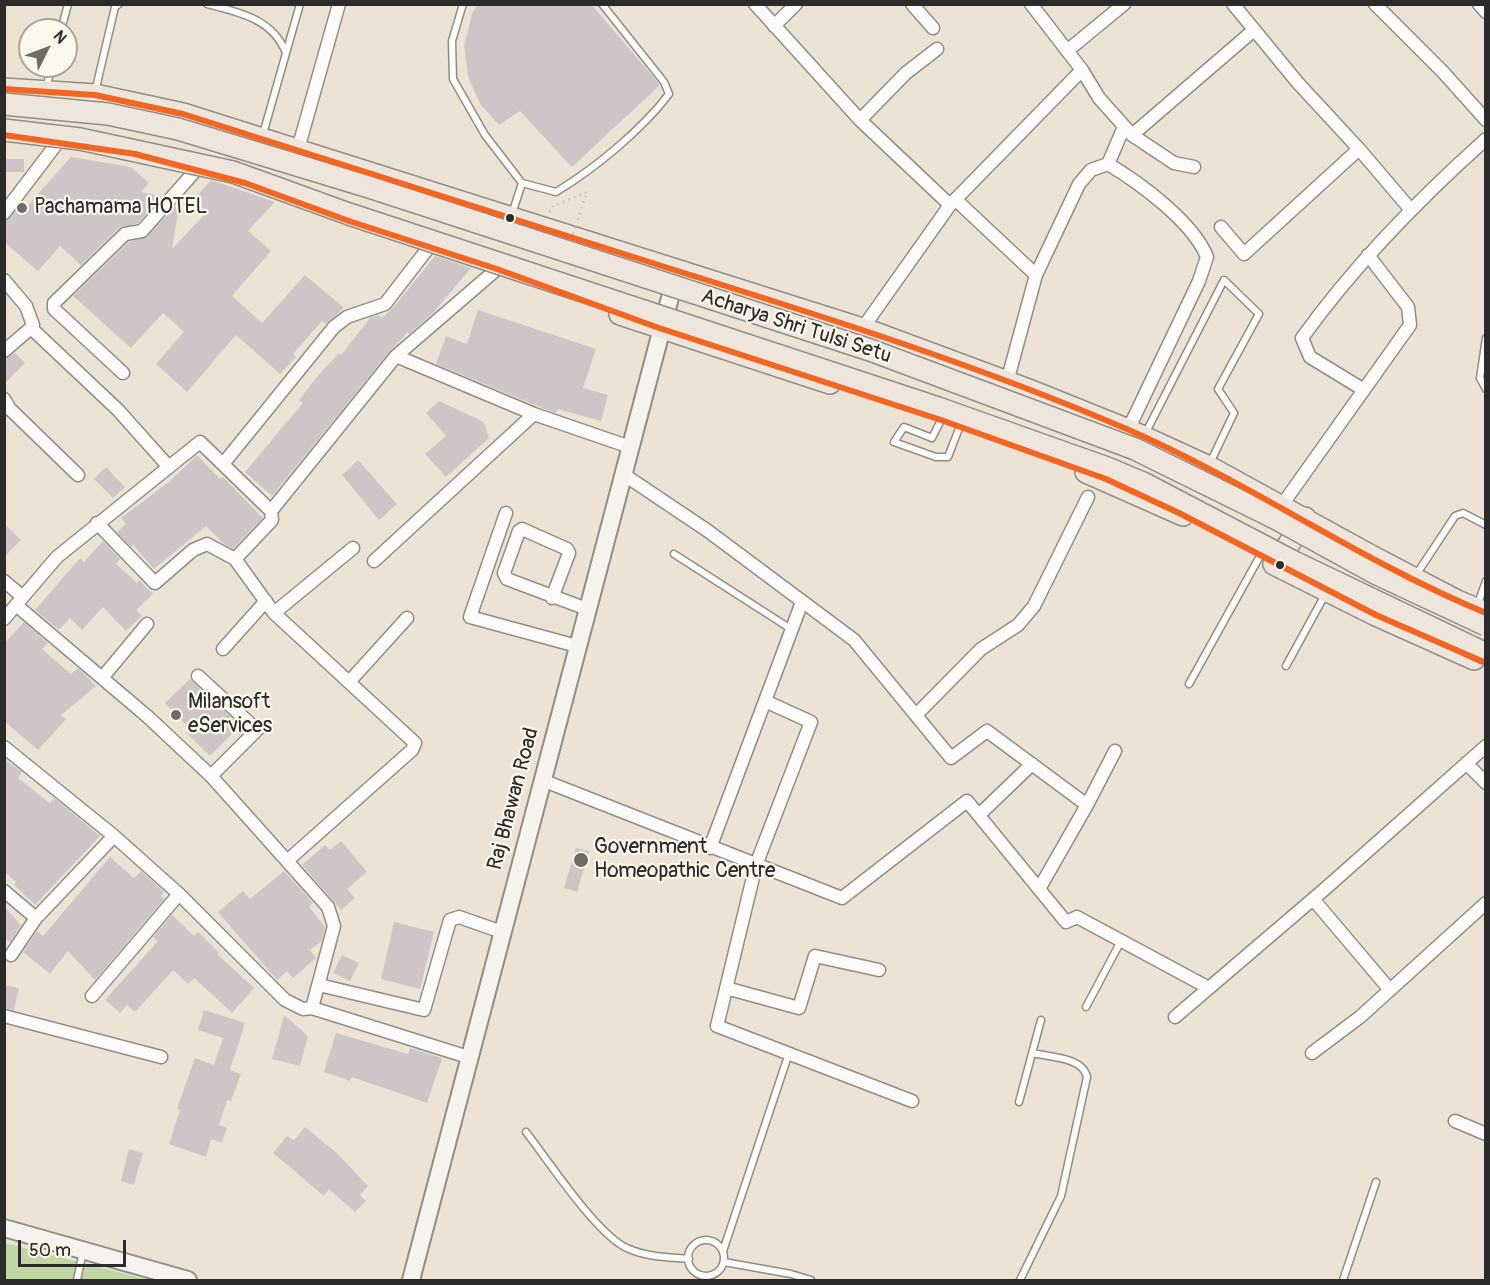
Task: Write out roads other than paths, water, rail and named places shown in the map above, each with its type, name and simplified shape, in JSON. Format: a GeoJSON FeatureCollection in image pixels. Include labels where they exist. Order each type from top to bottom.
{"type":"FeatureCollection","features":[{"type":"Feature","properties":{"kind":"highway"},"geometry":{"type":"LineString","coordinates":[[4,89],[95,95],[183,114],[864,331],[1007,382],[1136,433],[1282,505],[1482,616]]}},
{"type":"Feature","properties":{"kind":"highway","name":"Acharya Shri Tulsi Setu"},"geometry":{"type":"LineString","coordinates":[[4,104],[108,114],[178,129],[369,187],[870,350],[1135,449],[1266,513],[1417,594],[1482,616]]}},
{"type":"Feature","properties":{"kind":"highway","name":"Acharya Shri Tulsi Setu"},"geometry":{"type":"LineString","coordinates":[[4,130],[80,139],[233,172],[349,214],[938,408],[1143,483],[1292,561],[1485,654]]}},
{"type":"Feature","properties":{"kind":"highway"},"geometry":{"type":"LineString","coordinates":[[4,135],[58,141],[135,154],[245,183],[349,222],[497,268],[659,328],[951,423],[1106,479],[1179,513],[1377,615],[1485,663]]}},
{"type":"Feature","properties":{"kind":"highway"},"geometry":{"type":"LineString","coordinates":[[1268,560],[1305,518]]}},
{"type":"Feature","properties":{"kind":"street"},"geometry":{"type":"LineString","coordinates":[[298,149],[339,4]]}},
{"type":"Feature","properties":{"kind":"street"},"geometry":{"type":"LineString","coordinates":[[755,4],[860,120],[1036,275]]}},
{"type":"Feature","properties":{"kind":"street"},"geometry":{"type":"LineString","coordinates":[[774,26],[796,4]]}},
{"type":"Feature","properties":{"kind":"street"},"geometry":{"type":"LineString","coordinates":[[912,4],[933,28]]}},
{"type":"Feature","properties":{"kind":"street"},"geometry":{"type":"LineString","coordinates":[[1031,4],[1082,70],[1099,98],[1128,131],[1174,163],[1194,167]]}},
{"type":"Feature","properties":{"kind":"street"},"geometry":{"type":"LineString","coordinates":[[1067,51],[1124,4]]}},
{"type":"Feature","properties":{"kind":"street"},"geometry":{"type":"LineString","coordinates":[[1233,4],[1298,83],[1411,210]]}},
{"type":"Feature","properties":{"kind":"street"},"geometry":{"type":"LineString","coordinates":[[1375,4],[1443,72],[1485,120]]}},
{"type":"Feature","properties":{"kind":"street"},"geometry":{"type":"LineString","coordinates":[[1479,4],[1485,12]]}},
{"type":"Feature","properties":{"kind":"street"},"geometry":{"type":"LineString","coordinates":[[1007,382],[1036,275],[1079,184],[1091,170],[1108,164],[1128,131],[1254,30]]}},
{"type":"Feature","properties":{"kind":"street"},"geometry":{"type":"LineString","coordinates":[[860,120],[906,73],[937,50]]}},
{"type":"Feature","properties":{"kind":"street"},"geometry":{"type":"LineString","coordinates":[[864,331],[867,322],[953,202],[1082,70]]}},
{"type":"Feature","properties":{"kind":"street"},"geometry":{"type":"LineString","coordinates":[[1364,390],[1310,357],[1302,338],[1368,255],[1485,139]]}},
{"type":"Feature","properties":{"kind":"street"},"geometry":{"type":"LineString","coordinates":[[4,213],[58,141]]}},
{"type":"Feature","properties":{"kind":"street"},"geometry":{"type":"LineString","coordinates":[[1221,227],[1244,254],[1359,149]]}},
{"type":"Feature","properties":{"kind":"street"},"geometry":{"type":"LineString","coordinates":[[1108,164],[1132,178],[1174,215],[1202,245],[1207,257],[1136,433]]}},
{"type":"Feature","properties":{"kind":"street"},"geometry":{"type":"LineString","coordinates":[[123,374],[54,309],[54,303],[125,234],[142,231],[196,170]]}},
{"type":"Feature","properties":{"kind":"street"},"geometry":{"type":"LineString","coordinates":[[223,464],[334,327],[347,317],[386,304],[429,247]]}},
{"type":"Feature","properties":{"kind":"street"},"geometry":{"type":"LineString","coordinates":[[1282,505],[1410,325],[1408,307],[1368,255]]}},
{"type":"Feature","properties":{"kind":"street"},"geometry":{"type":"LineString","coordinates":[[271,511],[396,356],[497,268]]}},
{"type":"Feature","properties":{"kind":"street","name":"Raj Bhawan Road"},"geometry":{"type":"LineString","coordinates":[[411,1281],[630,447],[659,328],[676,272]]}},
{"type":"Feature","properties":{"kind":"street"},"geometry":{"type":"LineString","coordinates":[[4,280],[26,306],[33,325],[4,351]]}},
{"type":"Feature","properties":{"kind":"street"},"geometry":{"type":"LineString","coordinates":[[31,328],[118,410],[168,466]]}},
{"type":"Feature","properties":{"kind":"street"},"geometry":{"type":"LineString","coordinates":[[396,356],[534,414],[630,447]]}},
{"type":"Feature","properties":{"kind":"street"},"geometry":{"type":"LineString","coordinates":[[4,399],[10,409],[78,475]]}},
{"type":"Feature","properties":{"kind":"street"},"geometry":{"type":"LineString","coordinates":[[374,561],[534,414]]}},
{"type":"Feature","properties":{"kind":"street"},"geometry":{"type":"LineString","coordinates":[[4,619],[57,557],[200,441],[271,511],[272,520],[235,559]]}},
{"type":"Feature","properties":{"kind":"street"},"geometry":{"type":"LineString","coordinates":[[622,474],[708,531],[854,640],[951,758],[987,730],[1087,805]]}},
{"type":"Feature","properties":{"kind":"street"},"geometry":{"type":"LineString","coordinates":[[916,715],[981,650],[1018,625],[1034,606],[1088,497]]}},
{"type":"Feature","properties":{"kind":"street"},"geometry":{"type":"LineString","coordinates":[[506,513],[470,617],[577,646]]}},
{"type":"Feature","properties":{"kind":"street"},"geometry":{"type":"LineString","coordinates":[[97,523],[155,583],[193,550],[207,544],[235,559],[274,613],[415,743],[412,750],[287,861]]}},
{"type":"Feature","properties":{"kind":"street"},"geometry":{"type":"LineString","coordinates":[[552,598],[569,553],[567,549],[522,529],[519,531],[505,576],[552,598],[587,609]]}},
{"type":"Feature","properties":{"kind":"street"},"geometry":{"type":"LineString","coordinates":[[274,613],[353,549]]}},
{"type":"Feature","properties":{"kind":"street"},"geometry":{"type":"LineString","coordinates":[[4,581],[20,601],[210,776],[328,907],[334,926],[312,1008]]}},
{"type":"Feature","properties":{"kind":"street"},"geometry":{"type":"LineString","coordinates":[[223,649],[266,602]]}},
{"type":"Feature","properties":{"kind":"street"},"geometry":{"type":"LineString","coordinates":[[710,848],[802,602]]}},
{"type":"Feature","properties":{"kind":"street"},"geometry":{"type":"LineString","coordinates":[[349,682],[407,618]]}},
{"type":"Feature","properties":{"kind":"street"},"geometry":{"type":"LineString","coordinates":[[102,678],[147,624]]}},
{"type":"Feature","properties":{"kind":"street"},"geometry":{"type":"LineString","coordinates":[[198,676],[257,730],[210,776]]}},
{"type":"Feature","properties":{"kind":"street"},"geometry":{"type":"LineString","coordinates":[[765,701],[811,722],[756,865],[717,1026],[912,1101]]}},
{"type":"Feature","properties":{"kind":"street"},"geometry":{"type":"LineString","coordinates":[[1175,1017],[1313,899],[1485,746]]}},
{"type":"Feature","properties":{"kind":"street"},"geometry":{"type":"LineString","coordinates":[[4,747],[114,836],[179,894],[285,1000],[303,1010],[312,1008],[468,1057]]}},
{"type":"Feature","properties":{"kind":"street"},"geometry":{"type":"LineString","coordinates":[[1039,889],[1115,751]]}},
{"type":"Feature","properties":{"kind":"street"},"geometry":{"type":"LineString","coordinates":[[1466,763],[1485,783]]}},
{"type":"Feature","properties":{"kind":"street"},"geometry":{"type":"LineString","coordinates":[[979,815],[1032,764]]}},
{"type":"Feature","properties":{"kind":"street"},"geometry":{"type":"LineString","coordinates":[[542,780],[710,848],[843,898],[967,801],[1066,922],[1077,917],[1209,988]]}},
{"type":"Feature","properties":{"kind":"street"},"geometry":{"type":"LineString","coordinates":[[11,955],[36,918],[114,836]]}},
{"type":"Feature","properties":{"kind":"street"},"geometry":{"type":"LineString","coordinates":[[4,891],[36,918]]}},
{"type":"Feature","properties":{"kind":"street"},"geometry":{"type":"LineString","coordinates":[[92,996],[179,894]]}},
{"type":"Feature","properties":{"kind":"street"},"geometry":{"type":"LineString","coordinates":[[1313,899],[1390,990]]}},
{"type":"Feature","properties":{"kind":"street"},"geometry":{"type":"LineString","coordinates":[[1312,1053],[1360,1017],[1485,903]]}},
{"type":"Feature","properties":{"kind":"street"},"geometry":{"type":"LineString","coordinates":[[319,985],[424,1010],[450,920],[459,917],[502,932]]}},
{"type":"Feature","properties":{"kind":"street"},"geometry":{"type":"LineString","coordinates":[[726,988],[799,1008],[815,956],[879,970]]}},
{"type":"Feature","properties":{"kind":"street"},"geometry":{"type":"LineString","coordinates":[[4,1016],[162,1057]]}},
{"type":"Feature","properties":{"kind":"street"},"geometry":{"type":"LineString","coordinates":[[1455,1121],[1485,1134]]}},
{"type":"Feature","properties":{"kind":"street"},"geometry":{"type":"LineString","coordinates":[[4,1228],[188,1281]]}},
{"type":"Feature","properties":{"kind":"lane"},"geometry":{"type":"LineString","coordinates":[[207,4],[247,14],[272,31],[281,41],[286,54]]}},
{"type":"Feature","properties":{"kind":"lane"},"geometry":{"type":"LineString","coordinates":[[262,138],[300,4]]}},
{"type":"Feature","properties":{"kind":"lane"},"geometry":{"type":"LineString","coordinates":[[464,4],[452,40],[453,79],[485,135],[522,183],[556,192],[576,180],[657,110],[669,94],[664,82],[602,4]]}},
{"type":"Feature","properties":{"kind":"lane"},"geometry":{"type":"LineString","coordinates":[[95,95],[117,5]]}},
{"type":"Feature","properties":{"kind":"lane"},"geometry":{"type":"LineString","coordinates":[[45,92],[49,78]]}},
{"type":"Feature","properties":{"kind":"lane"},"geometry":{"type":"LineString","coordinates":[[510,218],[522,183]]}},
{"type":"Feature","properties":{"kind":"lane"},"geometry":{"type":"LineString","coordinates":[[1136,433],[1224,280],[1259,314],[1218,389],[1234,413],[1209,467]]}},
{"type":"Feature","properties":{"kind":"lane"},"geometry":{"type":"LineString","coordinates":[[1485,338],[1480,378],[1485,388]]}},
{"type":"Feature","properties":{"kind":"lane"},"geometry":{"type":"LineString","coordinates":[[951,423],[948,457],[936,457],[894,442],[904,427],[932,438],[951,423]]}},
{"type":"Feature","properties":{"kind":"lane"},"geometry":{"type":"LineString","coordinates":[[1414,578],[1455,516],[1463,513],[1485,525]]}},
{"type":"Feature","properties":{"kind":"lane"},"geometry":{"type":"LineString","coordinates":[[674,554],[792,630]]}},
{"type":"Feature","properties":{"kind":"lane"},"geometry":{"type":"LineString","coordinates":[[1190,684],[1268,560]]}},
{"type":"Feature","properties":{"kind":"lane"},"geometry":{"type":"LineString","coordinates":[[1482,616],[1485,581]]}},
{"type":"Feature","properties":{"kind":"lane"},"geometry":{"type":"LineString","coordinates":[[1286,666],[1327,590]]}},
{"type":"Feature","properties":{"kind":"lane"},"geometry":{"type":"LineString","coordinates":[[1086,1007],[1122,941]]}},
{"type":"Feature","properties":{"kind":"lane"},"geometry":{"type":"LineString","coordinates":[[1019,1101],[1041,1020]]}},
{"type":"Feature","properties":{"kind":"lane"},"geometry":{"type":"LineString","coordinates":[[723,1251],[712,1240],[699,1241],[691,1248],[688,1259],[701,1278],[713,1274],[724,1262],[723,1251],[789,1053]]}},
{"type":"Feature","properties":{"kind":"lane"},"geometry":{"type":"LineString","coordinates":[[1020,1281],[1061,1196],[1087,1077],[1085,1070],[1076,1063],[1032,1053]]}},
{"type":"Feature","properties":{"kind":"lane"},"geometry":{"type":"LineString","coordinates":[[526,1131],[600,1226],[615,1241],[627,1249],[656,1257],[688,1259]]}},
{"type":"Feature","properties":{"kind":"lane"},"geometry":{"type":"LineString","coordinates":[[1343,1281],[1376,1182]]}},
{"type":"Feature","properties":{"kind":"lane"},"geometry":{"type":"LineString","coordinates":[[77,1281],[83,1250]]}},
{"type":"Feature","properties":{"kind":"lane"},"geometry":{"type":"LineString","coordinates":[[724,1262],[792,1274],[811,1281]]}},
{"type":"Feature","properties":{"kind":"place","name":"Pachamama HOTEL"},"geometry":{"type":"Point","coordinates":[22,208]}},
{"type":"Feature","properties":{"kind":"place","name":"Milansoft eServices"},"geometry":{"type":"Point","coordinates":[176,715]}},
{"type":"Feature","properties":{"kind":"place","name":"Government Homeopathic Centre"},"geometry":{"type":"Point","coordinates":[581,860]}}]}
